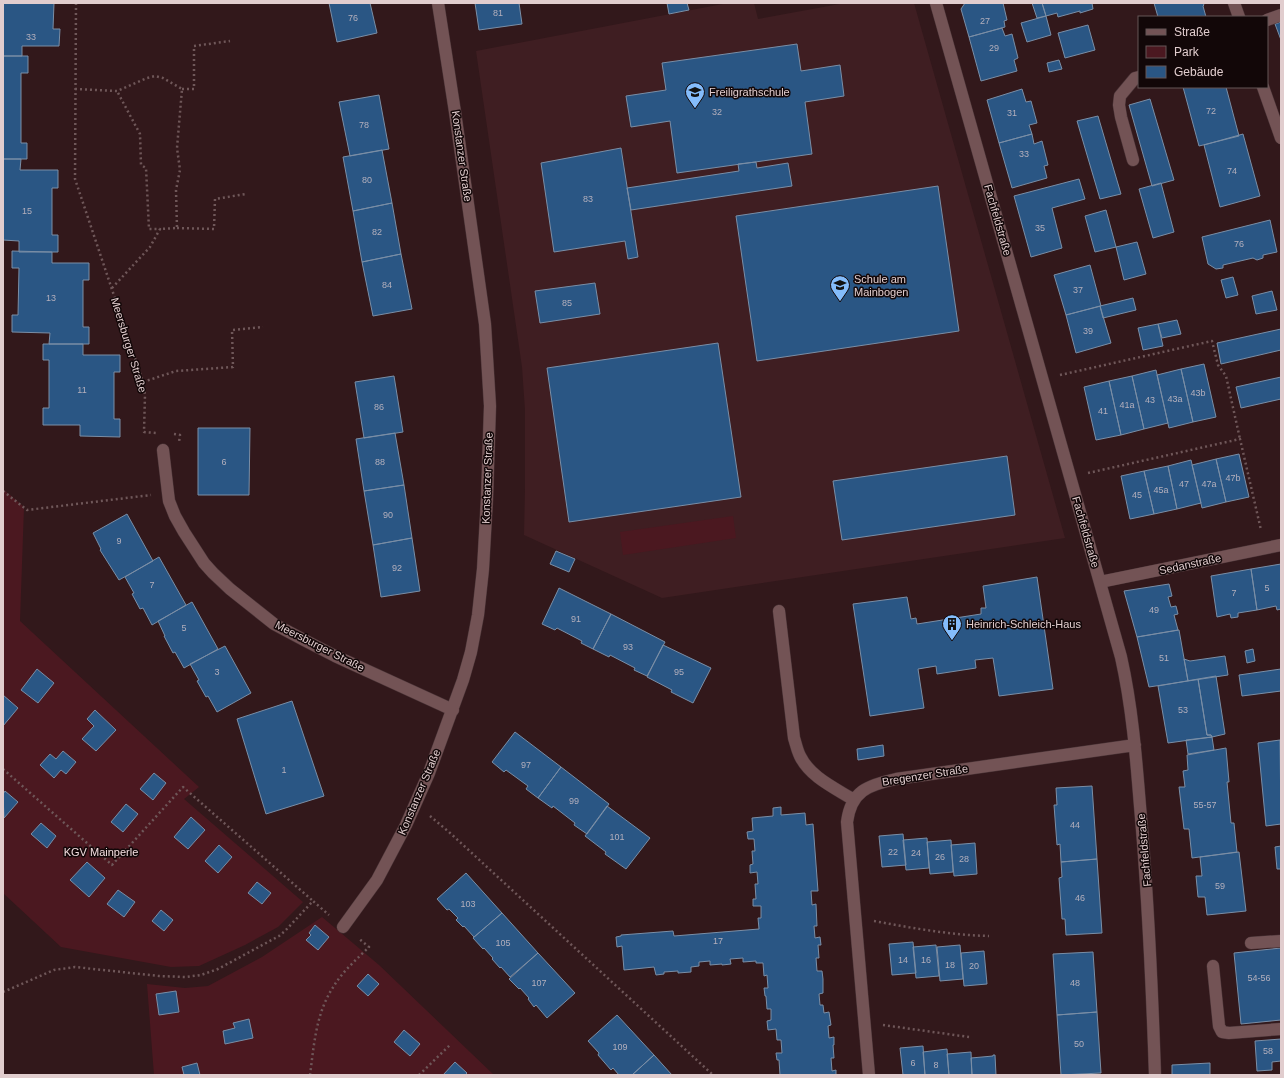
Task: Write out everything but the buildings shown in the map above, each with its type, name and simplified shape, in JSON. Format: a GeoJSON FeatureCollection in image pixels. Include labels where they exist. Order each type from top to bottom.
{"type":"FeatureCollection","features":[{"type":"Feature","properties":{"kind":"street","name":"Konstanzer Straße"},"geometry":{"type":"LineString","coordinates":[[343,926],[377,880],[406,825],[429,773],[453,710],[467,666],[478,615],[483,569],[487,506],[490,406],[485,324],[456,112],[438,3]]}},
{"type":"Feature","properties":{"kind":"street","name":"Fachfeldstraße"},"geometry":{"type":"LineString","coordinates":[[936,3],[1043,379],[1127,683],[1135,745],[1147,881],[1155,1075]]}},
{"type":"Feature","properties":{"kind":"street"},"geometry":{"type":"LineString","coordinates":[[1234,3],[1239,16]]}},
{"type":"Feature","properties":{"kind":"street"},"geometry":{"type":"LineString","coordinates":[[1268,20],[1281,15]]}},
{"type":"Feature","properties":{"kind":"street"},"geometry":{"type":"LineString","coordinates":[[1133,160],[1120,117],[1119,105],[1120,96],[1138,76]]}},
{"type":"Feature","properties":{"kind":"street"},"geometry":{"type":"LineString","coordinates":[[1263,88],[1281,138]]}},
{"type":"Feature","properties":{"kind":"street","name":"Meersburger Straße"},"geometry":{"type":"LineString","coordinates":[[163,450],[169,501],[184,532],[204,563],[217,577],[249,605],[274,624],[335,656],[453,710]]}},
{"type":"Feature","properties":{"kind":"street","name":"Sedanstraße"},"geometry":{"type":"LineString","coordinates":[[1100,582],[1281,545]]}},
{"type":"Feature","properties":{"kind":"street"},"geometry":{"type":"LineString","coordinates":[[779,611],[794,738],[800,755],[810,770],[822,780],[854,800]]}},
{"type":"Feature","properties":{"kind":"street","name":"Bregenzer Straße"},"geometry":{"type":"LineString","coordinates":[[869,1075],[847,822],[848,812],[860,792],[870,785],[896,779],[1135,745]]}},
{"type":"Feature","properties":{"kind":"street"},"geometry":{"type":"LineString","coordinates":[[1251,943],[1281,941]]}},
{"type":"Feature","properties":{"kind":"street"},"geometry":{"type":"LineString","coordinates":[[1213,966],[1219,1026],[1222,1032],[1281,1029]]}},
{"type":"Feature","properties":{"kind":"path","name":"Meersburger Straße"},"geometry":{"type":"LineString","coordinates":[[76,3],[75,179],[143,382],[145,395],[144,432],[158,433]]}},
{"type":"Feature","properties":{"kind":"path"},"geometry":{"type":"LineString","coordinates":[[76,90],[117,91],[146,78],[155,76],[163,78],[182,89],[194,90],[194,46],[230,41]]}},
{"type":"Feature","properties":{"kind":"path"},"geometry":{"type":"LineString","coordinates":[[177,228],[176,190],[180,170],[177,148],[182,89]]}},
{"type":"Feature","properties":{"kind":"path"},"geometry":{"type":"LineString","coordinates":[[117,91],[140,134],[141,165],[146,168],[149,230],[177,228],[214,229],[215,199],[246,194]]}},
{"type":"Feature","properties":{"kind":"path"},"geometry":{"type":"LineString","coordinates":[[112,288],[150,247],[160,230]]}},
{"type":"Feature","properties":{"kind":"path"},"geometry":{"type":"LineString","coordinates":[[143,382],[176,372],[233,367],[232,330],[263,327]]}},
{"type":"Feature","properties":{"kind":"path"},"geometry":{"type":"LineString","coordinates":[[1043,379],[1212,341],[1218,365],[1226,376],[1266,548]]}},
{"type":"Feature","properties":{"kind":"path"},"geometry":{"type":"LineString","coordinates":[[163,450],[179,446],[180,434],[173,434]]}},
{"type":"Feature","properties":{"kind":"path"},"geometry":{"type":"LineString","coordinates":[[1070,477],[1240,439]]}},
{"type":"Feature","properties":{"kind":"path"},"geometry":{"type":"LineString","coordinates":[[3,491],[27,510],[168,493]]}},
{"type":"Feature","properties":{"kind":"path"},"geometry":{"type":"LineString","coordinates":[[3,769],[112,865],[183,787],[313,901],[369,947],[334,986],[327,999],[318,1024],[310,1075]]}},
{"type":"Feature","properties":{"kind":"path"},"geometry":{"type":"LineString","coordinates":[[415,805],[449,832],[713,1075]]}},
{"type":"Feature","properties":{"kind":"path"},"geometry":{"type":"LineString","coordinates":[[3,992],[54,970],[75,967],[159,976],[186,977],[201,975],[218,969],[279,936],[313,901]]}},
{"type":"Feature","properties":{"kind":"path"},"geometry":{"type":"LineString","coordinates":[[856,918],[965,936],[989,936]]}},
{"type":"Feature","properties":{"kind":"path"},"geometry":{"type":"LineString","coordinates":[[865,1023],[969,1037]]}},
{"type":"Feature","properties":{"kind":"path"},"geometry":{"type":"LineString","coordinates":[[419,1075],[451,1044]]}},
{"type":"Feature","properties":{"kind":"shaded area"},"geometry":{"type":"Polygon","coordinates":[[[728,3],[754,3],[758,19],[845,3],[914,3],[1065,538],[662,598],[524,535],[525,410],[522,367],[476,51],[728,3]]]}},
{"type":"Feature","properties":{"kind":"green space","name":"KGV Mainperle"},"geometry":{"type":"Polygon","coordinates":[[[3,489],[24,507],[20,621],[199,787],[184,799],[303,902],[278,927],[245,945],[199,966],[171,967],[61,947],[3,893],[3,489]]]}},
{"type":"Feature","properties":{"kind":"green space"},"geometry":{"type":"Polygon","coordinates":[[[733,516],[736,538],[623,555],[620,532],[733,516]]]}},
{"type":"Feature","properties":{"kind":"green space"},"geometry":{"type":"Polygon","coordinates":[[[322,917],[379,965],[494,1075],[154,1075],[147,984],[185,988],[208,986],[262,957],[322,917]]]}},
{"type":"Feature","properties":{"kind":"place","name":"Freiligrathschule"},"geometry":{"type":"Point","coordinates":[695,109]}},
{"type":"Feature","properties":{"kind":"place","name":"Schule am Mainbogen"},"geometry":{"type":"Point","coordinates":[840,302]}},
{"type":"Feature","properties":{"kind":"place","name":"Heinrich-Schleich-Haus"},"geometry":{"type":"Point","coordinates":[952,641]}}]}
